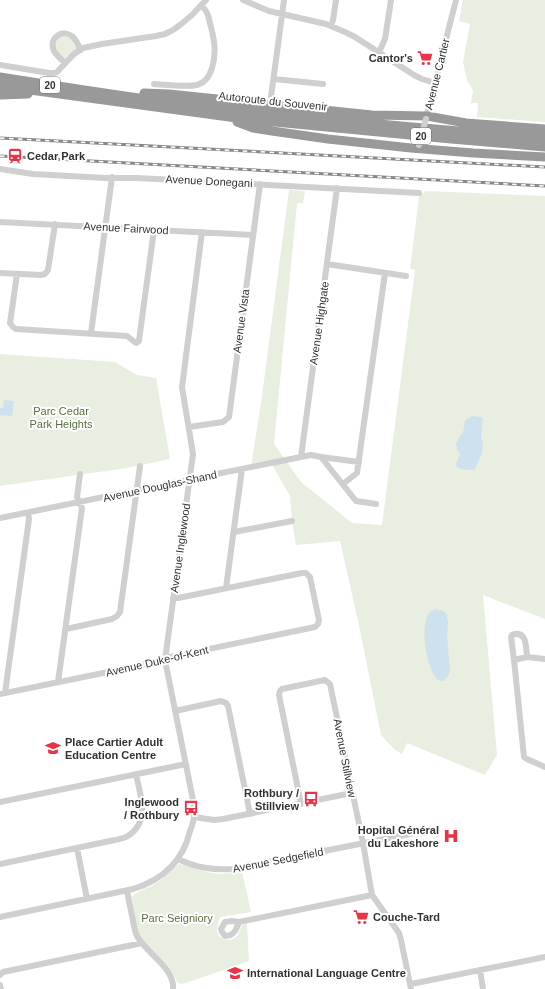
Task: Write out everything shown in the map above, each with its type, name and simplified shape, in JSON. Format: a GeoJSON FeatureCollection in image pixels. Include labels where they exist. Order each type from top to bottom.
{"type":"FeatureCollection","features":[{"type":"Feature","properties":{"kind":"highway","name":"Autoroute du Souvenir"},"geometry":{"type":"LineString","coordinates":[[0,77],[100,93],[238,110],[367,123],[545,138]]}},
{"type":"Feature","properties":{"kind":"highway","name":"Autoroute du Souvenir"},"geometry":{"type":"LineString","coordinates":[[0,86],[221,117],[545,147]]}},
{"type":"Feature","properties":{"kind":"highway"},"geometry":{"type":"LineString","coordinates":[[0,95],[47,93]]}},
{"type":"Feature","properties":{"kind":"highway"},"geometry":{"type":"LineString","coordinates":[[100,93],[161,94],[372,115],[426,118],[471,124],[545,129]]}},
{"type":"Feature","properties":{"kind":"highway"},"geometry":{"type":"LineString","coordinates":[[221,117],[253,128],[328,139],[545,157]]}},
{"type":"Feature","properties":{"kind":"street"},"geometry":{"type":"LineString","coordinates":[[0,65],[54,73],[57,72],[74,54],[81,50],[102,44],[165,34],[180,25],[202,6],[206,0]]}},
{"type":"Feature","properties":{"kind":"street"},"geometry":{"type":"LineString","coordinates":[[243,0],[265,10],[331,26],[355,37],[414,75],[435,83]]}},
{"type":"Feature","properties":{"kind":"street"},"geometry":{"type":"LineString","coordinates":[[271,97],[284,0]]}},
{"type":"Feature","properties":{"kind":"street"},"geometry":{"type":"LineString","coordinates":[[331,26],[336,0]]}},
{"type":"Feature","properties":{"kind":"street"},"geometry":{"type":"LineString","coordinates":[[379,52],[385,39],[391,0]]}},
{"type":"Feature","properties":{"kind":"street","name":"Avenue Cartier"},"geometry":{"type":"LineString","coordinates":[[419,147],[456,0]]}},
{"type":"Feature","properties":{"kind":"street"},"geometry":{"type":"LineString","coordinates":[[154,84],[193,86],[203,82],[208,77],[212,68],[214,41],[207,12],[202,6]]}},
{"type":"Feature","properties":{"kind":"street"},"geometry":{"type":"LineString","coordinates":[[65,63],[52,48],[54,40],[57,36],[63,34],[72,36],[81,50]]}},
{"type":"Feature","properties":{"kind":"street"},"geometry":{"type":"LineString","coordinates":[[274,79],[323,84]]}},
{"type":"Feature","properties":{"kind":"street","name":"Avenue Donegani"},"geometry":{"type":"LineString","coordinates":[[0,169],[33,174],[419,193]]}},
{"type":"Feature","properties":{"kind":"street"},"geometry":{"type":"LineString","coordinates":[[91,333],[112,178]]}},
{"type":"Feature","properties":{"kind":"street","name":"Avenue Vista"},"geometry":{"type":"LineString","coordinates":[[189,427],[222,422],[229,417],[260,184]]}},
{"type":"Feature","properties":{"kind":"street","name":"Avenue Highgate"},"geometry":{"type":"LineString","coordinates":[[301,457],[337,188]]}},
{"type":"Feature","properties":{"kind":"street","name":"Avenue Fairwood"},"geometry":{"type":"LineString","coordinates":[[0,222],[253,235]]}},
{"type":"Feature","properties":{"kind":"street"},"geometry":{"type":"LineString","coordinates":[[0,273],[45,274],[48,270],[55,224]]}},
{"type":"Feature","properties":{"kind":"street"},"geometry":{"type":"LineString","coordinates":[[17,274],[10,323],[16,329],[127,336],[136,343],[139,341],[154,230]]}},
{"type":"Feature","properties":{"kind":"street","name":"Avenue Inglewood"},"geometry":{"type":"LineString","coordinates":[[178,859],[189,837],[194,816],[193,800],[165,660],[193,454],[182,387],[202,232]]}},
{"type":"Feature","properties":{"kind":"street"},"geometry":{"type":"LineString","coordinates":[[327,264],[406,276]]}},
{"type":"Feature","properties":{"kind":"street"},"geometry":{"type":"LineString","coordinates":[[343,484],[357,473],[385,273]]}},
{"type":"Feature","properties":{"kind":"street","name":"Avenue Douglas-Shand"},"geometry":{"type":"LineString","coordinates":[[0,518],[301,457],[311,456],[359,462]]}},
{"type":"Feature","properties":{"kind":"street"},"geometry":{"type":"LineString","coordinates":[[321,457],[356,501],[376,504]]}},
{"type":"Feature","properties":{"kind":"street"},"geometry":{"type":"LineString","coordinates":[[66,629],[112,619],[120,612],[140,466]]}},
{"type":"Feature","properties":{"kind":"street"},"geometry":{"type":"LineString","coordinates":[[173,598],[226,588],[242,469]]}},
{"type":"Feature","properties":{"kind":"street"},"geometry":{"type":"LineString","coordinates":[[58,682],[82,508],[77,497],[80,474]]}},
{"type":"Feature","properties":{"kind":"street"},"geometry":{"type":"LineString","coordinates":[[2,694],[29,519],[28,513]]}},
{"type":"Feature","properties":{"kind":"street"},"geometry":{"type":"LineString","coordinates":[[234,532],[292,521]]}},
{"type":"Feature","properties":{"kind":"street","name":"Avenue Duke-of-Kent"},"geometry":{"type":"LineString","coordinates":[[2,694],[315,627],[318,624],[319,620],[310,577],[306,573],[226,588]]}},
{"type":"Feature","properties":{"kind":"street"},"geometry":{"type":"LineString","coordinates":[[527,658],[526,642],[524,638],[520,635],[512,635],[511,638],[524,756],[527,759],[545,767]]}},
{"type":"Feature","properties":{"kind":"street"},"geometry":{"type":"LineString","coordinates":[[514,660],[527,658],[545,659]]}},
{"type":"Feature","properties":{"kind":"street","name":"Avenue Stillview"},"geometry":{"type":"LineString","coordinates":[[301,804],[279,695],[282,689],[325,680],[330,684],[363,843],[372,895],[399,933],[411,986]]}},
{"type":"Feature","properties":{"kind":"street"},"geometry":{"type":"LineString","coordinates":[[175,711],[221,701],[226,702],[250,814]]}},
{"type":"Feature","properties":{"kind":"street"},"geometry":{"type":"LineString","coordinates":[[0,802],[186,764]]}},
{"type":"Feature","properties":{"kind":"street"},"geometry":{"type":"LineString","coordinates":[[0,864],[127,837],[135,831],[141,819],[143,808],[136,774]]}},
{"type":"Feature","properties":{"kind":"street"},"geometry":{"type":"LineString","coordinates":[[194,816],[214,820],[223,820],[352,793]]}},
{"type":"Feature","properties":{"kind":"street","name":"Avenue Sedgefield"},"geometry":{"type":"LineString","coordinates":[[178,859],[193,866],[208,869],[233,869],[425,831]]}},
{"type":"Feature","properties":{"kind":"street"},"geometry":{"type":"LineString","coordinates":[[77,848],[87,899]]}},
{"type":"Feature","properties":{"kind":"street"},"geometry":{"type":"LineString","coordinates":[[0,916],[127,891],[152,882],[166,872],[178,859]]}},
{"type":"Feature","properties":{"kind":"street"},"geometry":{"type":"LineString","coordinates":[[127,891],[136,934],[142,944],[168,972],[172,978],[174,986],[173,989]]}},
{"type":"Feature","properties":{"kind":"street"},"geometry":{"type":"LineString","coordinates":[[239,922],[372,895]]}},
{"type":"Feature","properties":{"kind":"street"},"geometry":{"type":"LineString","coordinates":[[0,975],[3,972],[142,944]]}},
{"type":"Feature","properties":{"kind":"street"},"geometry":{"type":"LineString","coordinates":[[411,986],[545,957]]}},
{"type":"Feature","properties":{"kind":"street"},"geometry":{"type":"LineString","coordinates":[[480,970],[483,989]]}},
{"type":"Feature","properties":{"kind":"street"},"geometry":{"type":"LineString","coordinates":[[0,984],[1,989]]}},
{"type":"Feature","properties":{"kind":"green space"},"geometry":{"type":"Polygon","coordinates":[[[463,0],[545,0],[545,122],[477,117],[478,103],[471,103],[473,90],[467,81],[463,62],[470,24],[459,21],[463,0]]]}},
{"type":"Feature","properties":{"kind":"green space"},"geometry":{"type":"Polygon","coordinates":[[[66,36],[72,38],[77,48],[72,54],[64,58],[57,53],[54,45],[58,38],[66,36]]]}},
{"type":"Feature","properties":{"kind":"green space"},"geometry":{"type":"Polygon","coordinates":[[[289,190],[305,191],[303,203],[297,203],[274,444],[301,482],[352,523],[382,525],[415,270],[410,269],[419,197],[425,191],[545,196],[545,619],[483,595],[497,755],[485,775],[407,743],[402,754],[394,749],[381,735],[340,541],[296,545],[290,496],[271,463],[251,467],[262,396],[289,190]]]}},
{"type":"Feature","properties":{"kind":"green space","name":"Parc Cedar Park Heights"},"geometry":{"type":"Polygon","coordinates":[[[0,354],[115,362],[137,375],[156,378],[170,459],[127,468],[0,486],[0,354]]]}},
{"type":"Feature","properties":{"kind":"green space","name":"Parc Seigniory"},"geometry":{"type":"Polygon","coordinates":[[[180,864],[211,873],[221,874],[242,872],[251,912],[220,917],[217,930],[221,938],[230,940],[237,936],[242,925],[247,924],[249,961],[181,984],[177,982],[170,969],[138,934],[132,897],[158,882],[180,864]]]}},
{"type":"Feature","properties":{"kind":"water"},"geometry":{"type":"Polygon","coordinates":[[[4,400],[14,401],[12,416],[0,415],[0,408],[3,408],[4,400]]]}},
{"type":"Feature","properties":{"kind":"water"},"geometry":{"type":"Polygon","coordinates":[[[471,416],[481,417],[483,419],[481,436],[483,445],[482,453],[475,469],[466,470],[457,467],[456,463],[460,453],[457,450],[456,444],[459,437],[463,433],[465,421],[471,416]]]}},
{"type":"Feature","properties":{"kind":"water"},"geometry":{"type":"Polygon","coordinates":[[[436,609],[446,613],[448,622],[447,635],[450,670],[444,681],[437,679],[432,672],[426,652],[426,620],[430,613],[436,609]]]}},
{"type":"Feature","properties":{"kind":"railway"},"geometry":{"type":"LineString","coordinates":[[0,138],[545,167]]}},
{"type":"Feature","properties":{"kind":"railway"},"geometry":{"type":"LineString","coordinates":[[0,156],[545,186]]}},
{"type":"Feature","properties":{"kind":"place","name":"Cantor's"},"geometry":{"type":"Point","coordinates":[425,58]}},
{"type":"Feature","properties":{"kind":"place","name":"Cedar Park"},"geometry":{"type":"Point","coordinates":[15,156]}},
{"type":"Feature","properties":{"kind":"place","name":"Place Cartier Adult Education Centre"},"geometry":{"type":"Point","coordinates":[53,748]}},
{"type":"Feature","properties":{"kind":"place","name":"Rothbury / Stillview"},"geometry":{"type":"Point","coordinates":[311,799]}},
{"type":"Feature","properties":{"kind":"place","name":"Inglewood / Rothbury"},"geometry":{"type":"Point","coordinates":[191,808]}},
{"type":"Feature","properties":{"kind":"place","name":"Hopital Général du Lakeshore"},"geometry":{"type":"Point","coordinates":[451,836]}},
{"type":"Feature","properties":{"kind":"place","name":"Couche-Tard"},"geometry":{"type":"Point","coordinates":[361,917]}},
{"type":"Feature","properties":{"kind":"place","name":"International Language Centre"},"geometry":{"type":"Point","coordinates":[235,973]}}]}
